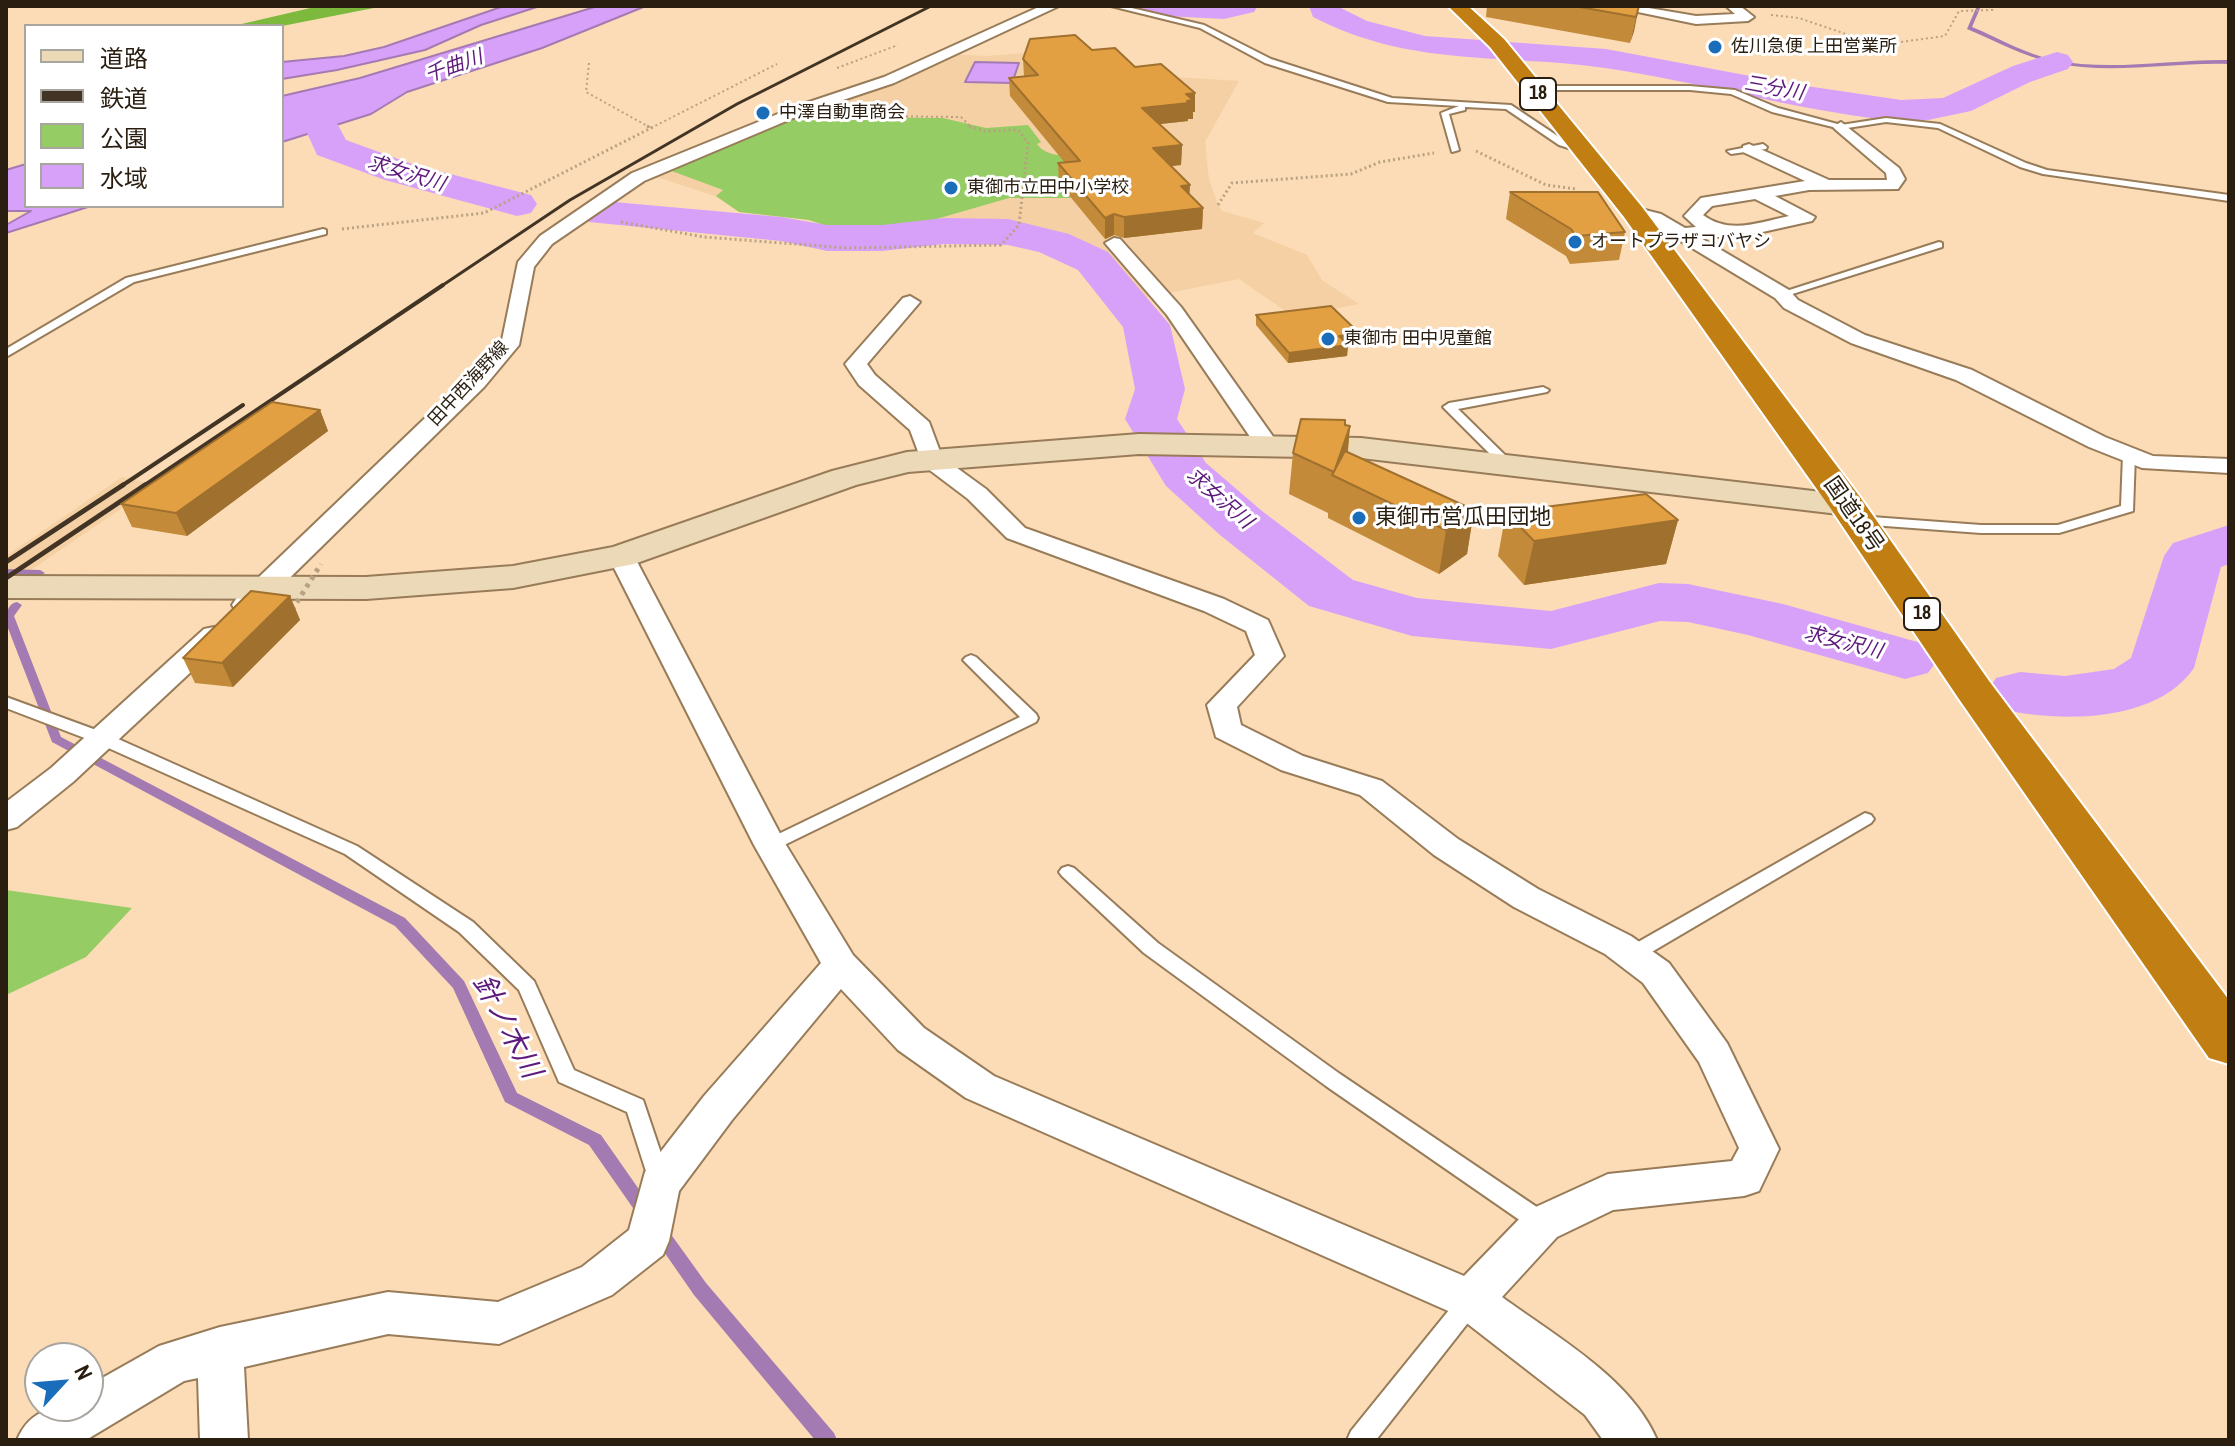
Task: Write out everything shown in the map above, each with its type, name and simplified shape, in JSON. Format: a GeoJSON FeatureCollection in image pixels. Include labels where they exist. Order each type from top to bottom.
{"type":"FeatureCollection","features":[{"type":"Feature","properties":{"kind":"highway","name":"国道18号"},"geometry":{"type":"LineString","coordinates":[[1457,6],[1497,43],[1623,200],[1852,512],[1974,690],[2229,1042]]}},
{"type":"Feature","properties":{"kind":"street","name":"田中西海野線"},"geometry":{"type":"LineString","coordinates":[[6,819],[62,775],[263,587],[485,372],[512,341],[525,266],[546,240],[638,177],[805,108],[889,80],[950,54],[1027,15],[1053,6]]}},
{"type":"Feature","properties":{"kind":"street"},"geometry":{"type":"LineString","coordinates":[[1617,6],[1696,20],[1748,17]]}},
{"type":"Feature","properties":{"kind":"street"},"geometry":{"type":"LineString","coordinates":[[1732,6],[1748,17]]}},
{"type":"Feature","properties":{"kind":"street"},"geometry":{"type":"LineString","coordinates":[[1712,230],[1693,216],[1707,202],[1827,185],[1892,185],[1897,179],[1893,171],[1841,127]]}},
{"type":"Feature","properties":{"kind":"street"},"geometry":{"type":"LineString","coordinates":[[1756,148],[1827,185]]}},
{"type":"Feature","properties":{"kind":"street"},"geometry":{"type":"LineString","coordinates":[[1681,234],[1712,230],[1740,232],[1806,217],[1758,194]]}},
{"type":"Feature","properties":{"kind":"street"},"geometry":{"type":"LineString","coordinates":[[1623,200],[1782,294],[1791,304],[1858,339],[1964,375],[2097,442],[2150,463],[2229,466]]}},
{"type":"Feature","properties":{"kind":"street"},"geometry":{"type":"LineString","coordinates":[[1114,243],[1174,311],[1267,445]]}},
{"type":"Feature","properties":{"kind":"street"},"geometry":{"type":"LineString","coordinates":[[910,302],[856,364],[867,380],[921,427],[931,460],[977,494],[1016,533],[1214,605],[1258,626],[1270,656],[1222,705],[1227,730],[1292,763],[1371,788],[1446,847],[1526,898],[1631,955],[1656,973],[1714,1054],[1759,1149],[1744,1178],[1608,1192],[1542,1224],[1471,1300]]}},
{"type":"Feature","properties":{"kind":"street"},"geometry":{"type":"LineString","coordinates":[[6,587],[366,588],[513,577],[621,556],[844,478],[907,462],[1139,444],[1361,448],[1852,512]]}},
{"type":"Feature","properties":{"kind":"street"},"geometry":{"type":"LineString","coordinates":[[621,556],[770,845],[840,965],[911,1039],[980,1087],[1471,1300],[1601,1399],[1633,1440]]}},
{"type":"Feature","properties":{"kind":"street"},"geometry":{"type":"LineString","coordinates":[[41,1440],[175,1361],[388,1313],[499,1323],[597,1281],[648,1241],[660,1185],[718,1108],[840,965]]}},
{"type":"Feature","properties":{"kind":"street"},"geometry":{"type":"LineString","coordinates":[[220,1349],[224,1440]]}},
{"type":"Feature","properties":{"kind":"lane"},"geometry":{"type":"LineString","coordinates":[[1114,6],[1202,26],[1268,61],[1391,100],[1508,107],[1562,143],[1584,150]]}},
{"type":"Feature","properties":{"kind":"lane"},"geometry":{"type":"LineString","coordinates":[[1533,88],[1690,88],[1732,92],[1775,110],[1841,127],[1886,120],[1940,126],[2023,165],[2046,172],[2229,198]]}},
{"type":"Feature","properties":{"kind":"lane"},"geometry":{"type":"LineString","coordinates":[[1455,150],[1445,113],[1468,106]]}},
{"type":"Feature","properties":{"kind":"lane"},"geometry":{"type":"LineString","coordinates":[[1731,151],[1756,148]]}},
{"type":"Feature","properties":{"kind":"lane"},"geometry":{"type":"LineString","coordinates":[[6,354],[130,280],[323,232]]}},
{"type":"Feature","properties":{"kind":"lane"},"geometry":{"type":"LineString","coordinates":[[1782,294],[1939,245]]}},
{"type":"Feature","properties":{"kind":"lane"},"geometry":{"type":"LineString","coordinates":[[1508,465],[1449,407],[1543,390]]}},
{"type":"Feature","properties":{"kind":"lane"},"geometry":{"type":"LineString","coordinates":[[1852,512],[1981,529],[2059,529],[2128,508],[2129,455]]}},
{"type":"Feature","properties":{"kind":"lane"},"geometry":{"type":"LineString","coordinates":[[770,845],[1030,718],[971,660]]}},
{"type":"Feature","properties":{"kind":"lane"},"geometry":{"type":"LineString","coordinates":[[6,702],[101,738],[351,850],[466,927],[527,986],[566,1076],[636,1106],[660,1185]]}},
{"type":"Feature","properties":{"kind":"lane"},"geometry":{"type":"LineString","coordinates":[[1631,955],[1865,819]]}},
{"type":"Feature","properties":{"kind":"lane"},"geometry":{"type":"LineString","coordinates":[[1068,872],[1151,948],[1333,1080],[1542,1224]]}},
{"type":"Feature","properties":{"kind":"lane"},"geometry":{"type":"LineString","coordinates":[[1360,1440],[1471,1300]]}},
{"type":"Feature","properties":{"kind":"path"},"geometry":{"type":"LineString","coordinates":[[1748,17],[1779,14],[1799,18],[1878,45],[1945,36],[1959,11],[1992,10],[1996,6]]}},
{"type":"Feature","properties":{"kind":"path"},"geometry":{"type":"LineString","coordinates":[[589,63],[586,92],[651,128]]}},
{"type":"Feature","properties":{"kind":"path"},"geometry":{"type":"LineString","coordinates":[[323,232],[484,213],[777,64]]}},
{"type":"Feature","properties":{"kind":"path"},"geometry":{"type":"LineString","coordinates":[[576,218],[647,224],[704,237],[847,248],[1001,245],[1019,225],[1028,143],[1018,130],[972,130],[964,125],[961,117],[854,116]]}},
{"type":"Feature","properties":{"kind":"path"},"geometry":{"type":"LineString","coordinates":[[1218,205],[1232,183],[1351,174],[1380,162],[1466,148],[1489,154],[1531,181],[1557,190],[1623,200]]}},
{"type":"Feature","properties":{"kind":"path"},"geometry":{"type":"LineString","coordinates":[[292,610],[321,564]]}},
{"type":"Feature","properties":{"kind":"shaded area","name":"東御市立田中小学校"},"geometry":{"type":"Polygon","coordinates":[[[1090,48],[1143,69],[1175,77],[1239,81],[1205,142],[1209,179],[1218,205],[1222,211],[1264,223],[1253,233],[1307,255],[1322,280],[1359,304],[1294,317],[1239,279],[1144,298],[1110,259],[1072,241],[1026,230],[948,227],[926,222],[839,230],[809,220],[739,212],[715,196],[660,178],[638,177],[950,54],[986,56],[1090,48]]]}},
{"type":"Feature","properties":{"kind":"shaded area"},"geometry":{"type":"Polygon","coordinates":[[[122,477],[156,485],[6,587],[6,556],[122,477]]]}},
{"type":"Feature","properties":{"kind":"green space"},"geometry":{"type":"Polygon","coordinates":[[[319,6],[384,6],[284,26],[242,24],[319,6]]]}},
{"type":"Feature","properties":{"kind":"green space"},"geometry":{"type":"Polygon","coordinates":[[[798,117],[943,118],[986,128],[1028,125],[1041,142],[1037,144],[1045,151],[1079,155],[1060,183],[1071,198],[1009,198],[926,222],[839,230],[809,220],[739,212],[716,196],[723,190],[669,170],[798,117]]]}},
{"type":"Feature","properties":{"kind":"green space"},"geometry":{"type":"Polygon","coordinates":[[[6,890],[132,908],[86,957],[6,995],[6,890]]]}},
{"type":"Feature","properties":{"kind":"water"},"geometry":{"type":"Polygon","coordinates":[[[504,6],[540,6],[481,25],[425,50],[284,79],[284,62],[344,56],[384,47],[504,6]]]}},
{"type":"Feature","properties":{"kind":"water","name":"千曲川"},"geometry":{"type":"Polygon","coordinates":[[[598,6],[646,6],[542,48],[407,92],[371,114],[284,141],[284,96],[360,78],[598,6]]]}},
{"type":"Feature","properties":{"kind":"water"},"geometry":{"type":"Polygon","coordinates":[[[975,62],[1019,63],[1012,83],[965,82],[975,62]]]}},
{"type":"Feature","properties":{"kind":"water"},"geometry":{"type":"Polygon","coordinates":[[[24,165],[24,208],[85,208],[6,233],[6,225],[31,211],[6,211],[6,170],[24,165]]]}},
{"type":"Feature","properties":{"kind":"building"},"geometry":{"type":"Polygon","coordinates":[[[1574,6],[1639,6],[1636,17],[1574,6]]]}},
{"type":"Feature","properties":{"kind":"building"},"geometry":{"type":"Polygon","coordinates":[[[1075,35],[1092,50],[1115,48],[1135,67],[1161,64],[1195,93],[1186,94],[1193,100],[1187,101],[1189,103],[1142,108],[1182,145],[1153,148],[1190,185],[1181,186],[1203,208],[1124,217],[1114,214],[1105,218],[1058,163],[1080,161],[1009,78],[1038,75],[1023,59],[1030,39],[1075,35]]]}},
{"type":"Feature","properties":{"kind":"building"},"geometry":{"type":"Polygon","coordinates":[[[1510,192],[1598,192],[1625,232],[1576,236],[1571,229],[1510,192]]]}},
{"type":"Feature","properties":{"kind":"building"},"geometry":{"type":"Polygon","coordinates":[[[1331,306],[1359,333],[1339,336],[1348,345],[1289,353],[1256,315],[1331,306]]]}},
{"type":"Feature","properties":{"kind":"building"},"geometry":{"type":"Polygon","coordinates":[[[272,402],[320,410],[176,513],[121,504],[272,402]]]}},
{"type":"Feature","properties":{"kind":"building"},"geometry":{"type":"Polygon","coordinates":[[[1301,419],[1345,420],[1345,425],[1350,426],[1334,472],[1293,453],[1301,419]]]}},
{"type":"Feature","properties":{"kind":"building"},"geometry":{"type":"Polygon","coordinates":[[[1345,451],[1474,510],[1446,530],[1332,475],[1345,451]]]}},
{"type":"Feature","properties":{"kind":"building"},"geometry":{"type":"Polygon","coordinates":[[[1646,494],[1678,520],[1534,541],[1506,512],[1646,494]]]}},
{"type":"Feature","properties":{"kind":"building"},"geometry":{"type":"Polygon","coordinates":[[[251,591],[290,596],[222,663],[183,658],[251,591]]]}},
{"type":"Feature","properties":{"kind":"waterway","name":"三分川"},"geometry":{"type":"LineString","coordinates":[[1147,6],[1224,10],[1244,6]]}},
{"type":"Feature","properties":{"kind":"waterway","name":"三分川"},"geometry":{"type":"LineString","coordinates":[[1323,6],[1323,11],[1356,28],[1390,39],[1461,49],[1606,59],[1793,95],[1887,109],[1914,111],[1949,107],[2018,75],[2057,62]]}},
{"type":"Feature","properties":{"kind":"waterway","name":"三分川"},"geometry":{"type":"LineString","coordinates":[[1979,6],[1969,28],[2023,52],[2056,62],[2099,66],[2229,62]]}},
{"type":"Feature","properties":{"kind":"waterway","name":"求女沢川"},"geometry":{"type":"LineString","coordinates":[[317,115],[330,147],[399,172],[517,204]]}},
{"type":"Feature","properties":{"kind":"waterway","name":"求女沢川"},"geometry":{"type":"LineString","coordinates":[[603,213],[781,229],[827,238],[882,238],[944,231],[1008,232],[1054,243],[1093,261],[1146,325],[1160,389],[1151,419],[1186,474],[1241,523],[1331,593],[1412,617],[1551,630],[1659,602],[1688,603],[1760,618],[1905,659]]}},
{"type":"Feature","properties":{"kind":"waterway","name":"求女沢川"},"geometry":{"type":"LineString","coordinates":[[2020,693],[2065,697],[2133,687],[2161,668],[2194,556],[2229,543]]}},
{"type":"Feature","properties":{"kind":"waterway","name":"針ノ木川"},"geometry":{"type":"LineString","coordinates":[[6,572],[40,573]]}},
{"type":"Feature","properties":{"kind":"waterway","name":"針ノ木川"},"geometry":{"type":"LineString","coordinates":[[17,605],[9,616],[56,739],[400,922],[459,985],[511,1097],[595,1140],[646,1213]]}},
{"type":"Feature","properties":{"kind":"waterway","name":"針ノ木川"},"geometry":{"type":"LineString","coordinates":[[659,1231],[700,1289],[827,1440]]}},
{"type":"Feature","properties":{"kind":"railway"},"geometry":{"type":"LineString","coordinates":[[440,287],[570,200],[737,104],[931,6]]}},
{"type":"Feature","properties":{"kind":"railway"},"geometry":{"type":"LineString","coordinates":[[142,487],[443,285]]}},
{"type":"Feature","properties":{"kind":"railway"},"geometry":{"type":"LineString","coordinates":[[123,485],[243,405]]}},
{"type":"Feature","properties":{"kind":"railway"},"geometry":{"type":"LineString","coordinates":[[6,562],[123,485]]}},
{"type":"Feature","properties":{"kind":"railway"},"geometry":{"type":"LineString","coordinates":[[6,578],[145,485]]}},
{"type":"Feature","properties":{"kind":"place","name":"佐川急便 上田営業所"},"geometry":{"type":"Point","coordinates":[1715,47]}},
{"type":"Feature","properties":{"kind":"place","name":"中澤自動車商会"},"geometry":{"type":"Point","coordinates":[763,113]}},
{"type":"Feature","properties":{"kind":"place","name":"東御市立田中小学校"},"geometry":{"type":"Point","coordinates":[951,188]}},
{"type":"Feature","properties":{"kind":"place","name":"オートプラザコバヤシ"},"geometry":{"type":"Point","coordinates":[1575,242]}},
{"type":"Feature","properties":{"kind":"place","name":"東御市 田中児童館"},"geometry":{"type":"Point","coordinates":[1328,339]}},
{"type":"Feature","properties":{"kind":"place","name":"東御市営瓜田団地"},"geometry":{"type":"Point","coordinates":[1359,518]}}]}
